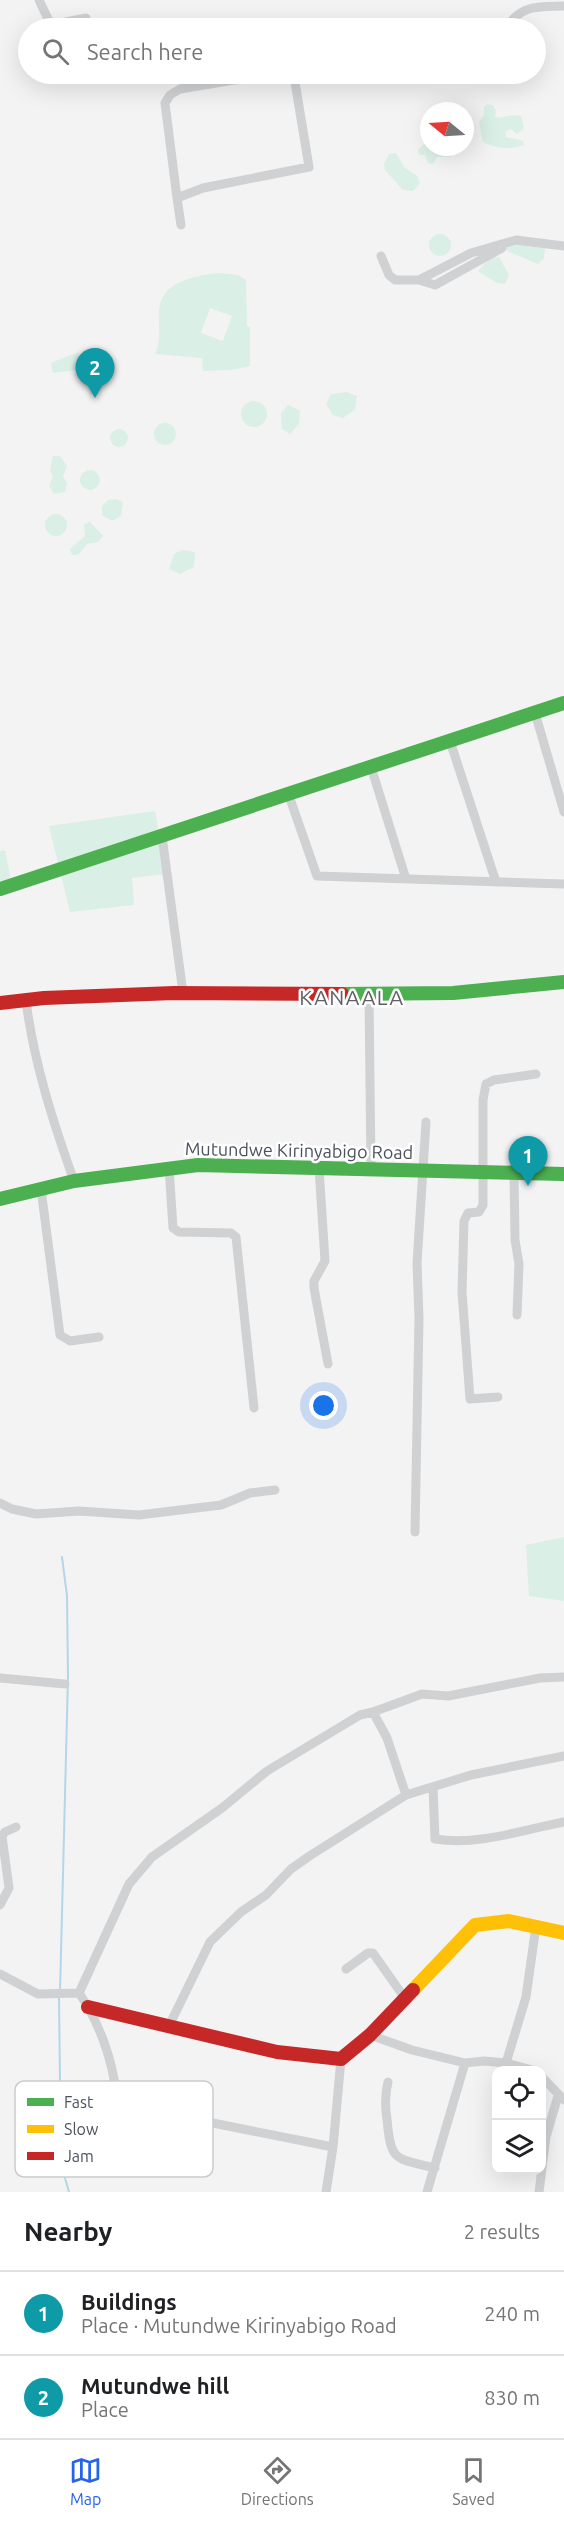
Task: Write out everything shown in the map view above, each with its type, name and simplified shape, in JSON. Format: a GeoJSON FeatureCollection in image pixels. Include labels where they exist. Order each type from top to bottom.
{"type":"FeatureCollection","features":[{"type":"Feature","properties":{"kind":"street"},"geometry":{"type":"LineString","coordinates":[[39,0],[48,18]]}},
{"type":"Feature","properties":{"kind":"street"},"geometry":{"type":"LineString","coordinates":[[513,18],[527,8],[564,6]]}},
{"type":"Feature","properties":{"kind":"street"},"geometry":{"type":"LineString","coordinates":[[181,225],[165,103],[170,95],[180,89],[210,84]]}},
{"type":"Feature","properties":{"kind":"street"},"geometry":{"type":"LineString","coordinates":[[177,198],[203,188],[309,167],[295,84]]}},
{"type":"Feature","properties":{"kind":"street"},"geometry":{"type":"LineString","coordinates":[[381,256],[389,275],[395,280],[418,280],[471,253],[520,240],[564,246]]}},
{"type":"Feature","properties":{"kind":"street"},"geometry":{"type":"LineString","coordinates":[[0,889],[564,703]]}},
{"type":"Feature","properties":{"kind":"street"},"geometry":{"type":"LineString","coordinates":[[535,713],[564,812]]}},
{"type":"Feature","properties":{"kind":"street"},"geometry":{"type":"LineString","coordinates":[[450,741],[496,882]]}},
{"type":"Feature","properties":{"kind":"street"},"geometry":{"type":"LineString","coordinates":[[371,767],[406,879]]}},
{"type":"Feature","properties":{"kind":"street"},"geometry":{"type":"LineString","coordinates":[[288,793],[317,876],[564,884]]}},
{"type":"Feature","properties":{"kind":"street"},"geometry":{"type":"LineString","coordinates":[[162,836],[183,993]]}},
{"type":"Feature","properties":{"kind":"street"},"geometry":{"type":"LineString","coordinates":[[0,1003],[183,993],[369,996],[477,992],[564,982]]}},
{"type":"Feature","properties":{"kind":"street"},"geometry":{"type":"LineString","coordinates":[[369,996],[371,1169]]}},
{"type":"Feature","properties":{"kind":"street"},"geometry":{"type":"LineString","coordinates":[[26,1001],[30,1031],[41,1076],[74,1181]]}},
{"type":"Feature","properties":{"kind":"street"},"geometry":{"type":"LineString","coordinates":[[498,1397],[470,1399],[463,1325],[464,1221],[468,1213],[481,1210],[484,1172],[483,1100],[486,1084],[494,1080],[536,1074]]}},
{"type":"Feature","properties":{"kind":"street"},"geometry":{"type":"LineString","coordinates":[[415,1532],[419,1317],[417,1263],[426,1122]]}},
{"type":"Feature","properties":{"kind":"street","name":"Mutundwe Kirinyabigo Road"},"geometry":{"type":"LineString","coordinates":[[0,1199],[74,1181],[198,1165],[564,1174]]}},
{"type":"Feature","properties":{"kind":"street"},"geometry":{"type":"LineString","coordinates":[[170,1167],[171,1225],[174,1230],[231,1233],[236,1237],[254,1408]]}},
{"type":"Feature","properties":{"kind":"street"},"geometry":{"type":"LineString","coordinates":[[319,1168],[325,1261],[323,1269],[314,1281],[314,1288],[328,1364]]}},
{"type":"Feature","properties":{"kind":"street"},"geometry":{"type":"LineString","coordinates":[[514,1173],[515,1240],[519,1264],[517,1315]]}},
{"type":"Feature","properties":{"kind":"street"},"geometry":{"type":"LineString","coordinates":[[41,1189],[60,1335],[70,1341],[99,1337]]}},
{"type":"Feature","properties":{"kind":"street"},"geometry":{"type":"LineString","coordinates":[[0,1503],[36,1514],[79,1511],[139,1515],[221,1505],[250,1493],[275,1490]]}},
{"type":"Feature","properties":{"kind":"street"},"geometry":{"type":"LineString","coordinates":[[79,1993],[129,1884],[152,1857],[222,1808],[267,1771],[352,1720],[422,1694],[448,1696],[540,1678],[564,1677]]}},
{"type":"Feature","properties":{"kind":"street"},"geometry":{"type":"LineString","coordinates":[[0,1678],[65,1684]]}},
{"type":"Feature","properties":{"kind":"street"},"geometry":{"type":"LineString","coordinates":[[373,1712],[387,1738],[406,1795]]}},
{"type":"Feature","properties":{"kind":"street"},"geometry":{"type":"LineString","coordinates":[[168,2028],[210,1942],[222,1929],[266,1895],[291,1869],[406,1795],[471,1775],[564,1756]]}},
{"type":"Feature","properties":{"kind":"street"},"geometry":{"type":"LineString","coordinates":[[433,1787],[435,1839],[478,1840],[564,1822]]}},
{"type":"Feature","properties":{"kind":"street"},"geometry":{"type":"LineString","coordinates":[[0,1905],[7,1896],[9,1880],[2,1836],[16,1827]]}},
{"type":"Feature","properties":{"kind":"street"},"geometry":{"type":"LineString","coordinates":[[88,2007],[168,2028],[277,2052],[341,2059],[349,2055],[370,2035],[475,1925],[491,1920],[536,1926],[564,1933]]}},
{"type":"Feature","properties":{"kind":"street"},"geometry":{"type":"LineString","coordinates":[[506,2064],[526,1997],[536,1926]]}},
{"type":"Feature","properties":{"kind":"street"},"geometry":{"type":"LineString","coordinates":[[346,1969],[368,1953],[373,1953],[404,1997]]}},
{"type":"Feature","properties":{"kind":"street"},"geometry":{"type":"LineString","coordinates":[[0,1974],[38,1994],[79,1993]]}},
{"type":"Feature","properties":{"kind":"street"},"geometry":{"type":"LineString","coordinates":[[79,1993],[88,2007],[111,2067],[113,2081]]}},
{"type":"Feature","properties":{"kind":"street"},"geometry":{"type":"LineString","coordinates":[[370,2035],[412,2050],[465,2063],[515,2066]]}},
{"type":"Feature","properties":{"kind":"street"},"geometry":{"type":"LineString","coordinates":[[326,2192],[333,2147],[341,2059]]}},
{"type":"Feature","properties":{"kind":"street"},"geometry":{"type":"LineString","coordinates":[[428,2192],[465,2063]]}},
{"type":"Feature","properties":{"kind":"street"},"geometry":{"type":"LineString","coordinates":[[539,2192],[546,2137],[561,2098],[546,2080]]}},
{"type":"Feature","properties":{"kind":"street"},"geometry":{"type":"LineString","coordinates":[[388,2082],[386,2112],[388,2142],[393,2154],[406,2161],[435,2168]]}},
{"type":"Feature","properties":{"kind":"street"},"geometry":{"type":"LineString","coordinates":[[213,2123],[333,2147]]}},
{"type":"Feature","properties":{"kind":"green space"},"geometry":{"type":"Polygon","coordinates":[[[487,104],[492,105],[496,110],[495,117],[521,116],[524,128],[517,134],[511,129],[506,132],[506,137],[523,141],[524,145],[503,148],[483,142],[479,122],[487,104]]]}},
{"type":"Feature","properties":{"kind":"green space"},"geometry":{"type":"Polygon","coordinates":[[[396,153],[404,167],[417,176],[420,183],[413,191],[403,190],[385,170],[384,164],[389,154],[396,153]]]}},
{"type":"Feature","properties":{"kind":"green space"},"geometry":{"type":"Polygon","coordinates":[[[425,156],[451,156],[437,157],[433,164],[428,163],[425,156]]]}},
{"type":"Feature","properties":{"kind":"green space"},"geometry":{"type":"Polygon","coordinates":[[[440,234],[448,237],[451,245],[448,253],[440,256],[432,253],[429,245],[432,237],[440,234]]]}},
{"type":"Feature","properties":{"kind":"green space"},"geometry":{"type":"Polygon","coordinates":[[[518,242],[545,248],[544,258],[538,264],[507,251],[506,248],[518,242]]]}},
{"type":"Feature","properties":{"kind":"green space"},"geometry":{"type":"Polygon","coordinates":[[[499,257],[509,275],[505,284],[497,283],[478,271],[490,258],[499,257]]]}},
{"type":"Feature","properties":{"kind":"green space"},"geometry":{"type":"Polygon","coordinates":[[[209,274],[238,275],[246,280],[247,326],[250,327],[250,366],[231,370],[203,371],[202,358],[155,354],[159,338],[159,311],[166,293],[172,287],[190,278],[209,274]],[[210,308],[201,333],[223,341],[232,316],[210,308]]]}},
{"type":"Feature","properties":{"kind":"green space"},"geometry":{"type":"Polygon","coordinates":[[[78,352],[85,369],[53,373],[51,363],[78,352]]]}},
{"type":"Feature","properties":{"kind":"green space"},"geometry":{"type":"Polygon","coordinates":[[[347,392],[357,396],[355,409],[343,418],[333,415],[326,404],[331,394],[347,392]]]}},
{"type":"Feature","properties":{"kind":"green space"},"geometry":{"type":"Polygon","coordinates":[[[254,401],[264,404],[267,414],[264,424],[254,427],[244,424],[241,414],[244,404],[254,401]]]}},
{"type":"Feature","properties":{"kind":"green space"},"geometry":{"type":"Polygon","coordinates":[[[288,405],[300,411],[299,424],[290,434],[282,429],[281,413],[288,405]]]}},
{"type":"Feature","properties":{"kind":"green space"},"geometry":{"type":"Polygon","coordinates":[[[165,423],[173,426],[176,434],[173,442],[165,445],[157,442],[154,434],[157,426],[165,423]]]}},
{"type":"Feature","properties":{"kind":"green space"},"geometry":{"type":"Polygon","coordinates":[[[119,429],[125,432],[128,438],[125,444],[119,447],[113,444],[110,438],[113,432],[119,429]]]}},
{"type":"Feature","properties":{"kind":"green space"},"geometry":{"type":"Polygon","coordinates":[[[53,456],[60,456],[67,466],[63,477],[67,483],[65,492],[54,494],[49,486],[53,477],[50,470],[53,456]]]}},
{"type":"Feature","properties":{"kind":"green space"},"geometry":{"type":"Polygon","coordinates":[[[86,470],[94,470],[100,476],[100,484],[94,490],[86,490],[80,484],[80,476],[86,470]]]}},
{"type":"Feature","properties":{"kind":"green space"},"geometry":{"type":"Polygon","coordinates":[[[116,499],[123,502],[121,516],[112,521],[102,515],[102,506],[108,500],[116,499]]]}},
{"type":"Feature","properties":{"kind":"green space"},"geometry":{"type":"Polygon","coordinates":[[[56,514],[64,517],[67,525],[64,533],[56,536],[48,533],[45,525],[48,517],[56,514]]]}},
{"type":"Feature","properties":{"kind":"green space"},"geometry":{"type":"Polygon","coordinates":[[[90,522],[103,536],[98,542],[87,544],[78,555],[72,555],[70,549],[85,536],[84,524],[90,522]]]}},
{"type":"Feature","properties":{"kind":"green space"},"geometry":{"type":"Polygon","coordinates":[[[182,550],[195,552],[194,567],[180,574],[169,569],[174,554],[182,550]]]}},
{"type":"Feature","properties":{"kind":"green space"},"geometry":{"type":"Polygon","coordinates":[[[155,811],[166,874],[132,878],[134,905],[70,912],[49,826],[155,811]]]}},
{"type":"Feature","properties":{"kind":"green space"},"geometry":{"type":"Polygon","coordinates":[[[5,850],[11,881],[0,883],[0,851],[5,850]]]}},
{"type":"Feature","properties":{"kind":"green space"},"geometry":{"type":"Polygon","coordinates":[[[564,1537],[564,1601],[529,1596],[526,1545],[564,1537]]]}},
{"type":"Feature","properties":{"kind":"waterway"},"geometry":{"type":"LineString","coordinates":[[60,1992],[68,1677],[67,1596],[62,1557]]}},
{"type":"Feature","properties":{"kind":"waterway"},"geometry":{"type":"LineString","coordinates":[[59,1997],[60,2081]]}},
{"type":"Feature","properties":{"kind":"waterway"},"geometry":{"type":"LineString","coordinates":[[65,2177],[69,2192]]}},
{"type":"Feature","properties":{"kind":"traffic: fast"},"geometry":{"type":"LineString","coordinates":[[0,889],[564,703]]}},
{"type":"Feature","properties":{"kind":"traffic: fast"},"geometry":{"type":"LineString","coordinates":[[342,994],[453,993],[564,982]]}},
{"type":"Feature","properties":{"kind":"traffic: fast"},"geometry":{"type":"LineString","coordinates":[[0,1199],[74,1181],[198,1165],[564,1174]]}},
{"type":"Feature","properties":{"kind":"traffic: slow"},"geometry":{"type":"LineString","coordinates":[[413,1990],[475,1925],[509,1921],[564,1933]]}},
{"type":"Feature","properties":{"kind":"traffic: jam"},"geometry":{"type":"LineString","coordinates":[[0,1003],[44,998],[174,993],[342,994]]}},
{"type":"Feature","properties":{"kind":"traffic: jam"},"geometry":{"type":"LineString","coordinates":[[88,2007],[277,2052],[341,2059],[370,2035],[413,1990]]}},
{"type":"Feature","properties":{"kind":"place","name":"Mutundwe hill"},"geometry":{"type":"Point","coordinates":[95,398]}},
{"type":"Feature","properties":{"kind":"place","name":"Buildings"},"geometry":{"type":"Point","coordinates":[528,1186]}},
{"type":"Feature","properties":{"kind":"district","name":"KANAALA"},"geometry":{"type":"Point","coordinates":[352,998]}}]}
